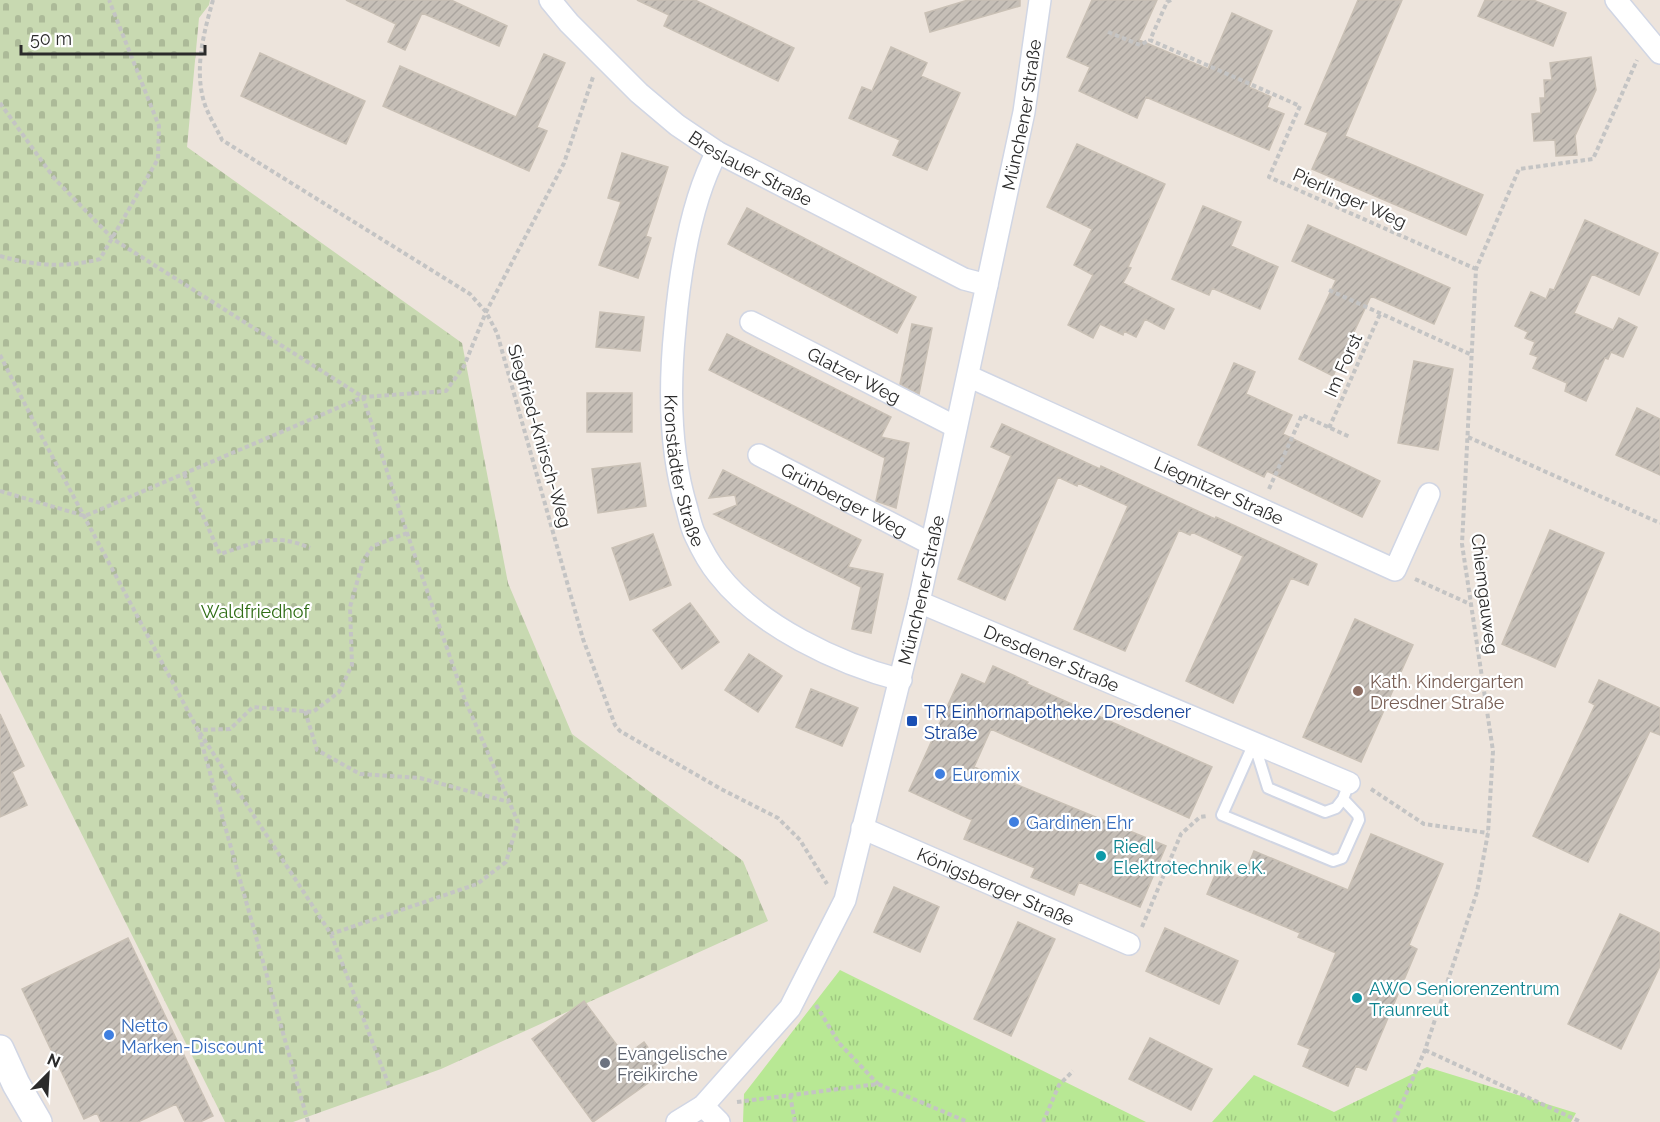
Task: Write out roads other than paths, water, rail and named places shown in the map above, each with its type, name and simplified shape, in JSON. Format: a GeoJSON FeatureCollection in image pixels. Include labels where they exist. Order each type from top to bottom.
{"type":"FeatureCollection","features":[{"type":"Feature","properties":{"kind":"street","name":"Breslauer Straße"},"geometry":{"type":"LineString","coordinates":[[550,0],[569,23],[639,93],[717,152],[964,279],[987,285]]}},
{"type":"Feature","properties":{"kind":"street","name":"Münchener Straße"},"geometry":{"type":"LineString","coordinates":[[677,1122],[703,1106],[790,1008],[845,900],[901,680],[968,376],[1024,112],[1040,0]]}},
{"type":"Feature","properties":{"kind":"street"},"geometry":{"type":"LineString","coordinates":[[1616,0],[1654,45]]}},
{"type":"Feature","properties":{"kind":"street","name":"Kronstädter Straße"},"geometry":{"type":"LineString","coordinates":[[717,152],[708,168],[691,226],[677,298],[672,354],[671,423],[679,484],[694,533],[718,574],[759,614],[812,647],[884,676],[901,680]]}},
{"type":"Feature","properties":{"kind":"street","name":"Glatzer Weg"},"geometry":{"type":"LineString","coordinates":[[751,322],[956,427]]}},
{"type":"Feature","properties":{"kind":"street","name":"Liegnitzer Straße"},"geometry":{"type":"LineString","coordinates":[[968,376],[1395,570],[1429,494]]}},
{"type":"Feature","properties":{"kind":"street","name":"Grünberger Weg"},"geometry":{"type":"LineString","coordinates":[[759,455],[931,544]]}},
{"type":"Feature","properties":{"kind":"street","name":"Dresdener Straße"},"geometry":{"type":"LineString","coordinates":[[919,602],[1254,743],[1346,791]]}},
{"type":"Feature","properties":{"kind":"street","name":"Königsberger Straße"},"geometry":{"type":"LineString","coordinates":[[862,828],[1129,944]]}},
{"type":"Feature","properties":{"kind":"street"},"geometry":{"type":"LineString","coordinates":[[0,1049],[15,1084],[38,1122]]}},
{"type":"Feature","properties":{"kind":"street"},"geometry":{"type":"LineString","coordinates":[[703,1106],[719,1122]]}},
{"type":"Feature","properties":{"kind":"lane"},"geometry":{"type":"LineString","coordinates":[[1254,743],[1268,788],[1325,812],[1336,808],[1346,791]]}},
{"type":"Feature","properties":{"kind":"lane"},"geometry":{"type":"LineString","coordinates":[[1254,743],[1222,815],[1333,861],[1342,858],[1359,820],[1346,791]]}},
{"type":"Feature","properties":{"kind":"place","name":"Kath. Kindergarten Dresdner Straße"},"geometry":{"type":"Point","coordinates":[1358,691]}},
{"type":"Feature","properties":{"kind":"place","name":"TR Einhornapotheke/Dresdener Straße"},"geometry":{"type":"Point","coordinates":[912,721]}},
{"type":"Feature","properties":{"kind":"place","name":"Euromix"},"geometry":{"type":"Point","coordinates":[940,774]}},
{"type":"Feature","properties":{"kind":"place","name":"Gardinen Ehr"},"geometry":{"type":"Point","coordinates":[1014,822]}},
{"type":"Feature","properties":{"kind":"place","name":"Riedl Elektrotechnik e.K."},"geometry":{"type":"Point","coordinates":[1101,856]}},
{"type":"Feature","properties":{"kind":"place","name":"AWO Seniorenzentrum Traunreut"},"geometry":{"type":"Point","coordinates":[1357,998]}},
{"type":"Feature","properties":{"kind":"place","name":"Netto Marken-Discount"},"geometry":{"type":"Point","coordinates":[109,1035]}},
{"type":"Feature","properties":{"kind":"place","name":"Evangelische Freikirche"},"geometry":{"type":"Point","coordinates":[605,1063]}},
{"type":"Feature","properties":{"kind":"park label","name":"Waldfriedhof"},"geometry":{"type":"Point","coordinates":[255,611]}}]}
